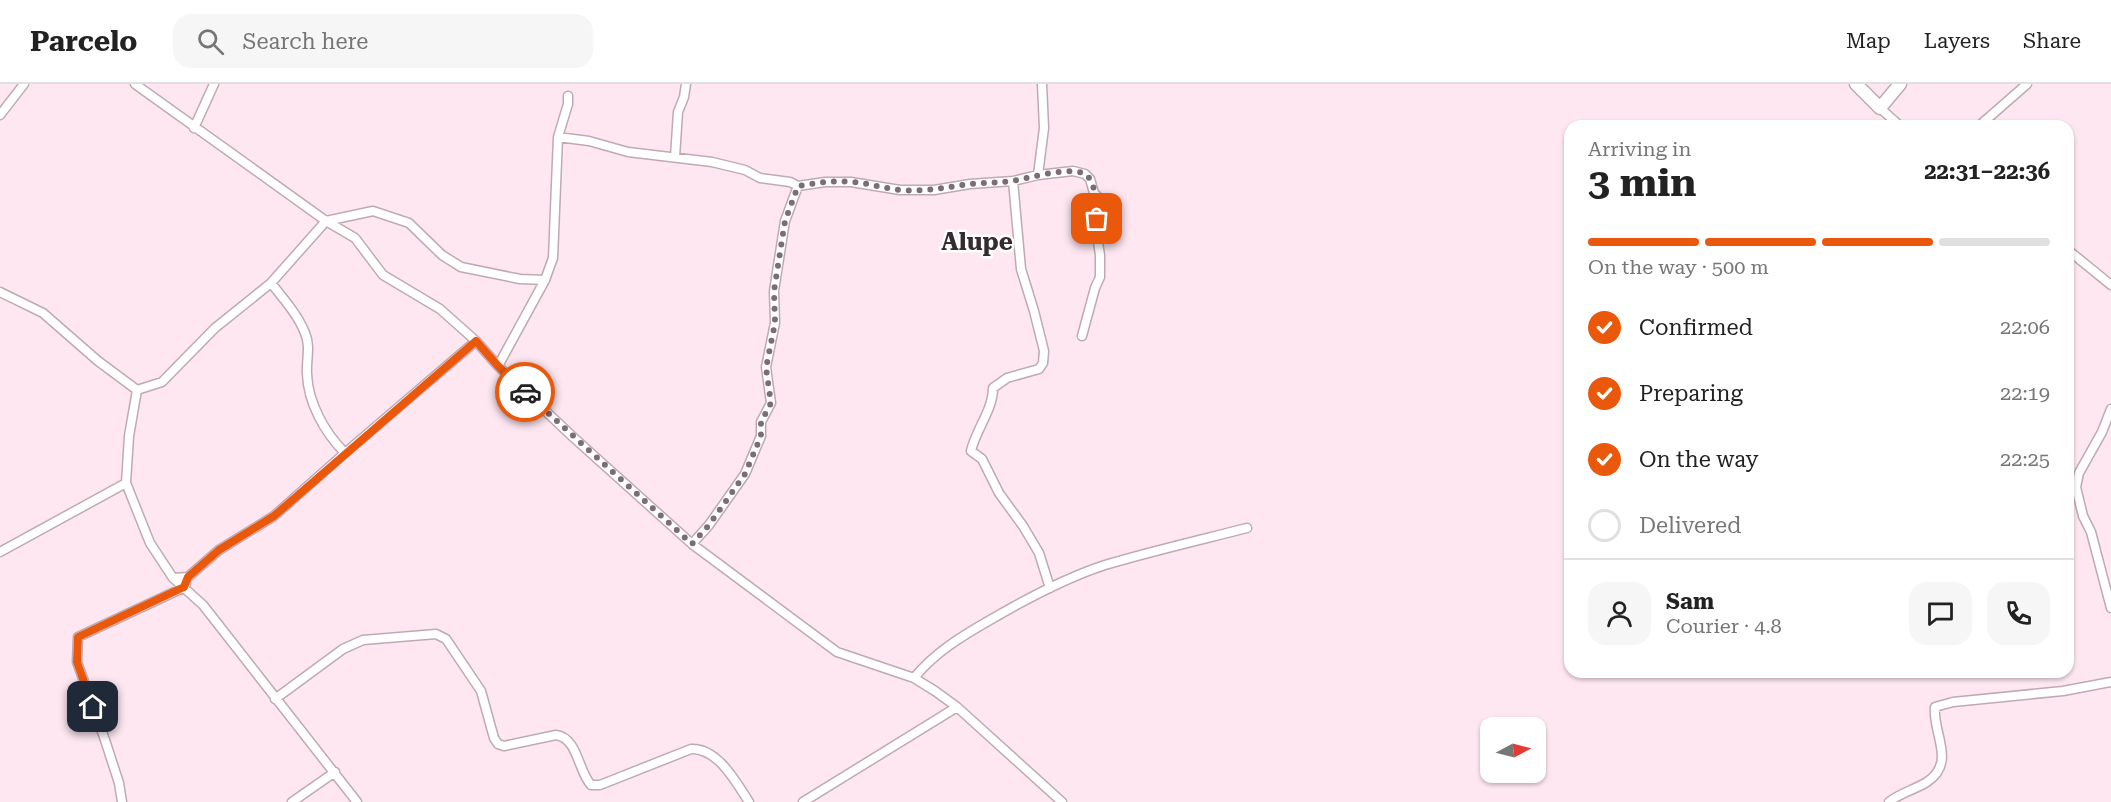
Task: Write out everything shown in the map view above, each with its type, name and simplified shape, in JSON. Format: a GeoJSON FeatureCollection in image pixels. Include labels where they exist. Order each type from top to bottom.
{"type":"FeatureCollection","features":[{"type":"Feature","properties":{"kind":"street"},"geometry":{"type":"LineString","coordinates":[[0,115],[24,84]]}},
{"type":"Feature","properties":{"kind":"street"},"geometry":{"type":"LineString","coordinates":[[135,84],[326,221],[355,238],[383,275],[440,309],[476,341],[498,366],[692,544],[837,652],[914,678],[957,707],[1062,802]]}},
{"type":"Feature","properties":{"kind":"street"},"geometry":{"type":"LineString","coordinates":[[194,128],[214,84]]}},
{"type":"Feature","properties":{"kind":"street"},"geometry":{"type":"LineString","coordinates":[[675,157],[678,112],[686,84]]}},
{"type":"Feature","properties":{"kind":"street"},"geometry":{"type":"LineString","coordinates":[[1038,176],[1044,128],[1042,84]]}},
{"type":"Feature","properties":{"kind":"street"},"geometry":{"type":"LineString","coordinates":[[1856,84],[1893,120]]}},
{"type":"Feature","properties":{"kind":"street"},"geometry":{"type":"LineString","coordinates":[[1880,108],[1900,84]]}},
{"type":"Feature","properties":{"kind":"street"},"geometry":{"type":"LineString","coordinates":[[1986,120],[2027,84]]}},
{"type":"Feature","properties":{"kind":"street"},"geometry":{"type":"LineString","coordinates":[[498,366],[545,280],[553,258],[558,137],[568,104],[568,96]]}},
{"type":"Feature","properties":{"kind":"street"},"geometry":{"type":"LineString","coordinates":[[558,137],[590,141],[628,152],[712,162],[745,170],[760,178],[790,182],[798,186],[825,182],[851,182],[900,190],[934,190],[1073,171],[1085,174],[1090,179],[1094,194],[1100,199],[1097,236],[1100,277],[1082,336]]}},
{"type":"Feature","properties":{"kind":"street"},"geometry":{"type":"LineString","coordinates":[[1013,181],[1021,269],[1037,321],[1044,351],[1043,363],[1039,369],[1007,378],[993,388],[993,399],[974,439],[971,451],[982,459],[999,493],[1040,553],[1050,588]]}},
{"type":"Feature","properties":{"kind":"street"},"geometry":{"type":"LineString","coordinates":[[692,544],[709,525],[745,474],[761,436],[761,422],[771,403],[766,368],[775,323],[774,291],[785,221],[798,186]]}},
{"type":"Feature","properties":{"kind":"street"},"geometry":{"type":"LineString","coordinates":[[137,390],[162,382],[215,328],[271,283],[326,221],[373,211],[409,223],[442,255],[461,267],[520,279],[545,280]]}},
{"type":"Feature","properties":{"kind":"street"},"geometry":{"type":"LineString","coordinates":[[2074,255],[2111,285]]}},
{"type":"Feature","properties":{"kind":"street"},"geometry":{"type":"LineString","coordinates":[[271,283],[305,332],[309,345],[306,373],[308,387],[327,432],[345,453]]}},
{"type":"Feature","properties":{"kind":"street"},"geometry":{"type":"LineString","coordinates":[[0,292],[43,313],[98,362],[137,390]]}},
{"type":"Feature","properties":{"kind":"street"},"geometry":{"type":"LineString","coordinates":[[122,802],[105,740],[77,662],[78,637],[184,587],[188,577],[219,550],[274,516],[476,341]]}},
{"type":"Feature","properties":{"kind":"street"},"geometry":{"type":"LineString","coordinates":[[137,390],[129,436],[126,483],[150,543],[174,578],[202,605],[357,802]]}},
{"type":"Feature","properties":{"kind":"street"},"geometry":{"type":"LineString","coordinates":[[2111,409],[2102,432],[2079,473],[2076,488],[2083,516],[2091,532],[2111,608]]}},
{"type":"Feature","properties":{"kind":"street"},"geometry":{"type":"LineString","coordinates":[[0,552],[126,483]]}},
{"type":"Feature","properties":{"kind":"street"},"geometry":{"type":"LineString","coordinates":[[914,678],[928,662],[962,637],[1050,588],[1103,566],[1247,528]]}},
{"type":"Feature","properties":{"kind":"street"},"geometry":{"type":"LineString","coordinates":[[174,578],[188,577]]}},
{"type":"Feature","properties":{"kind":"street"},"geometry":{"type":"LineString","coordinates":[[275,699],[343,649],[363,640],[436,634],[446,639],[481,691],[494,738],[498,744],[504,746],[556,735],[563,736],[570,742],[586,779],[591,785],[600,785],[691,748],[700,748],[710,753],[732,776],[749,802]]}},
{"type":"Feature","properties":{"kind":"street"},"geometry":{"type":"LineString","coordinates":[[1889,802],[1937,775],[1942,761],[1941,744],[1934,715],[1935,707],[1953,702],[2063,691],[2111,682]]}},
{"type":"Feature","properties":{"kind":"street"},"geometry":{"type":"LineString","coordinates":[[803,802],[957,707]]}},
{"type":"Feature","properties":{"kind":"street"},"geometry":{"type":"LineString","coordinates":[[292,802],[335,772]]}},
{"type":"Feature","properties":{"kind":"way so far"},"geometry":{"type":"LineString","coordinates":[[525,392],[692,544],[709,525],[745,474],[761,436],[761,422],[771,403],[766,368],[775,323],[774,291],[785,221],[798,186],[825,182],[851,182],[900,190],[934,190],[1073,171],[1085,174],[1090,179],[1094,194],[1100,199],[1097,219]]}},
{"type":"Feature","properties":{"kind":"district","name":"Alupe"},"geometry":{"type":"Point","coordinates":[977,242]}},
{"type":"Feature","properties":{"kind":"route"},"geometry":{"type":"LineString","coordinates":[[93,707],[77,662],[78,637],[184,587],[188,577],[219,550],[274,516],[476,341],[525,392]]}}]}
